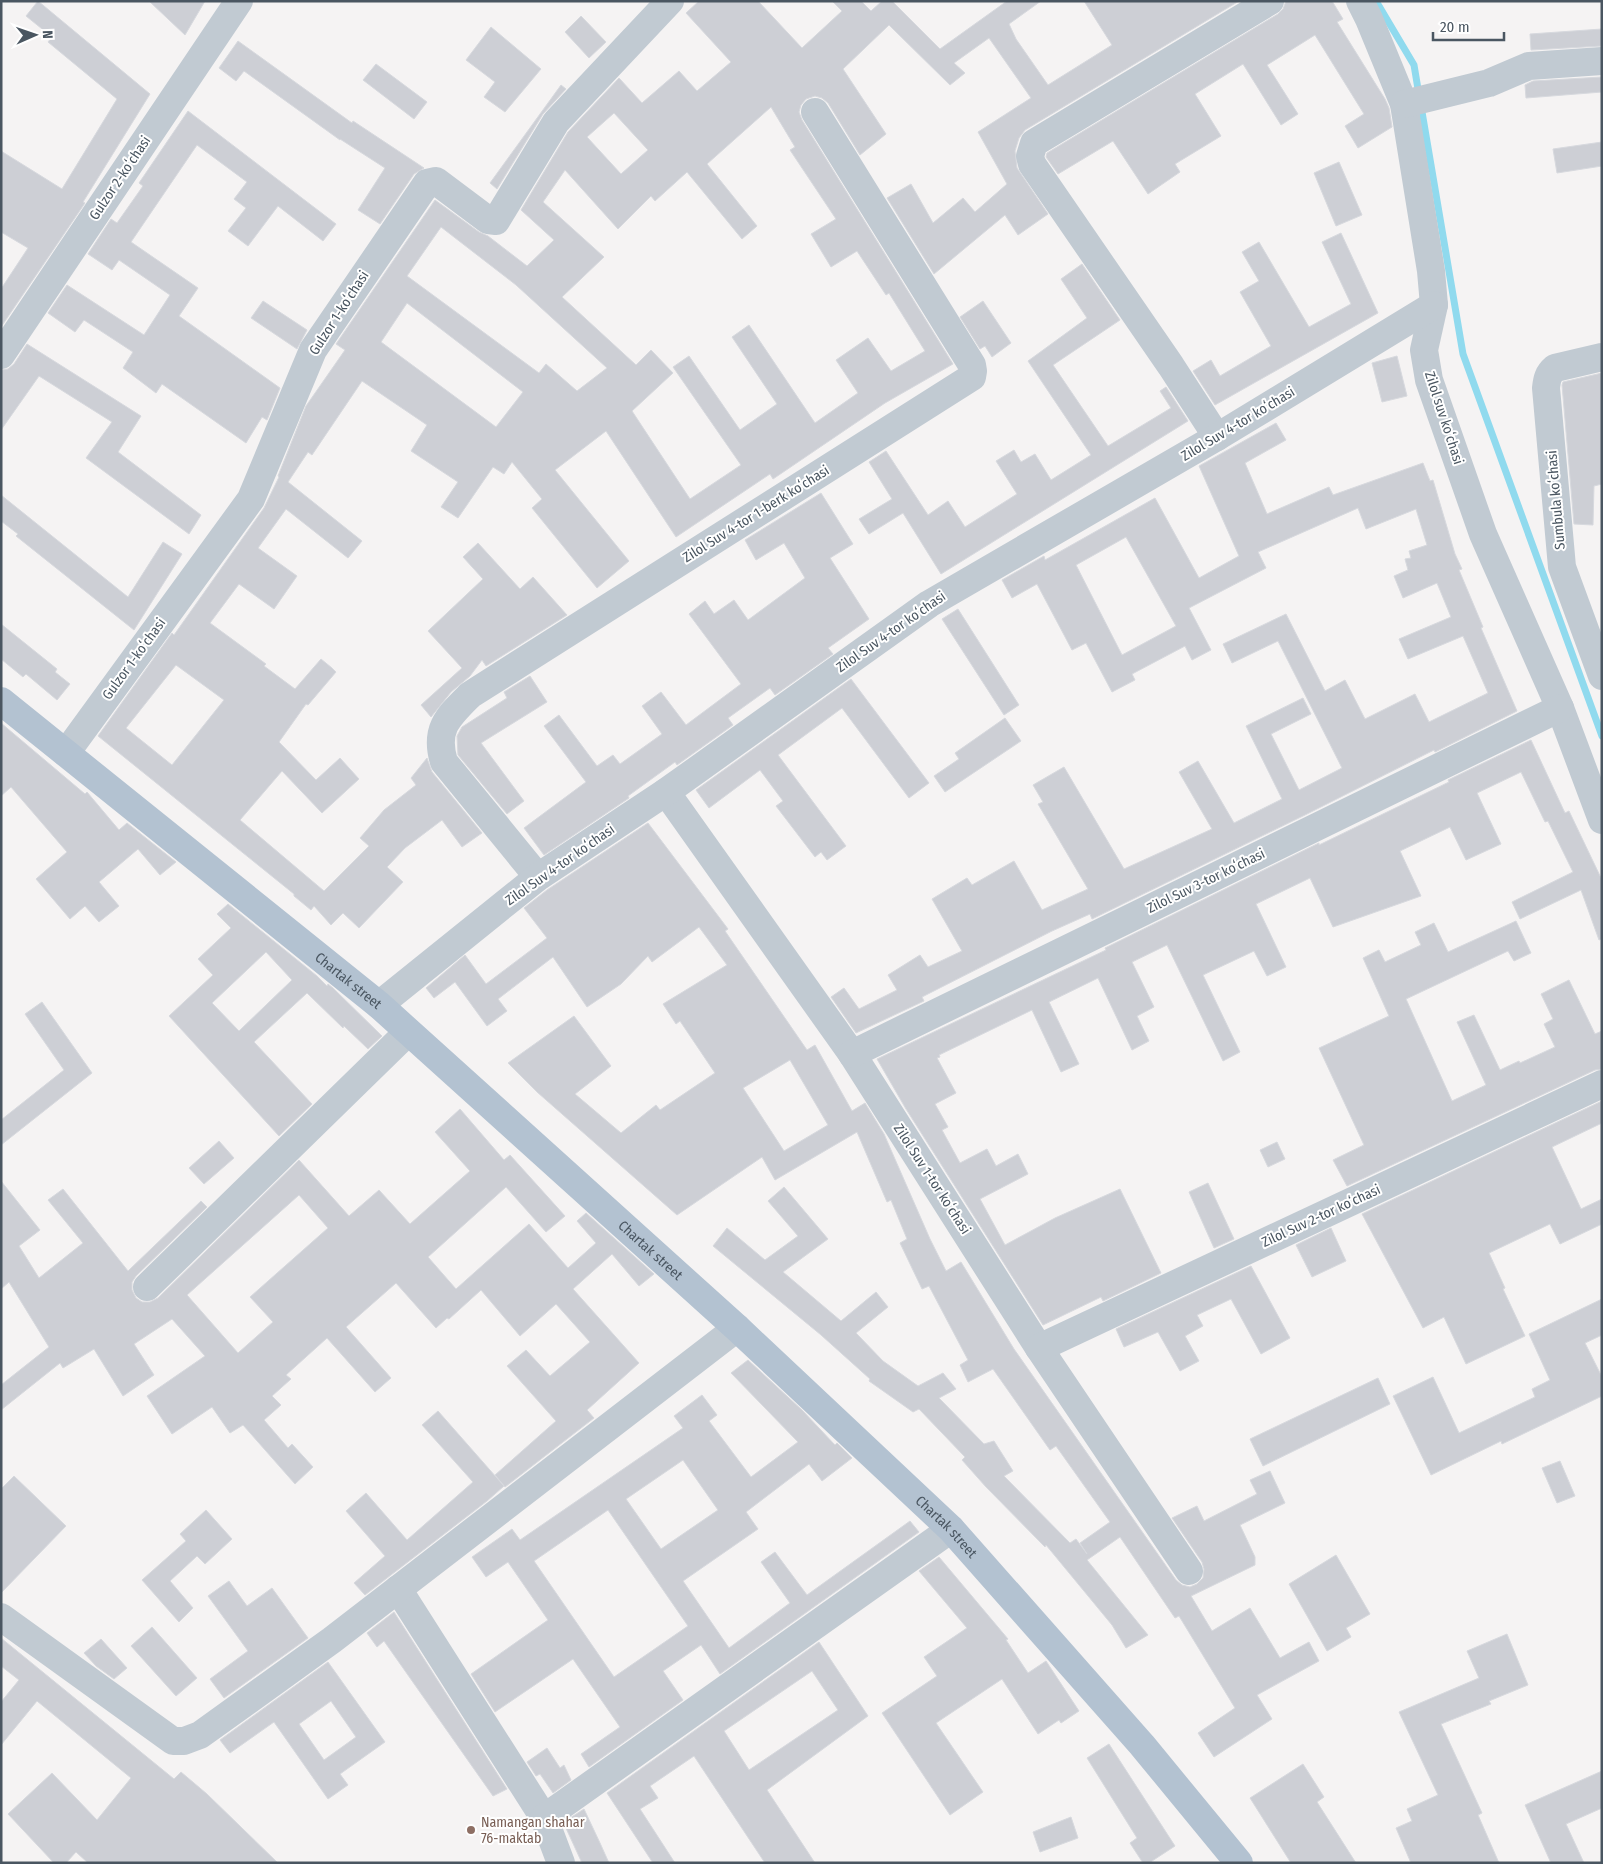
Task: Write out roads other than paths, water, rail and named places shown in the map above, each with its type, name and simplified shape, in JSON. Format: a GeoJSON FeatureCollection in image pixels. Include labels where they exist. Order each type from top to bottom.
{"type":"FeatureCollection","features":[{"type":"Feature","properties":{"kind":"main road","name":"Chartak street"},"geometry":{"type":"LineString","coordinates":[[1,701],[131,803],[379,1005],[737,1328],[951,1529],[1142,1745],[1239,1863]]}},
{"type":"Feature","properties":{"kind":"street","name":"Gulzor 2-koʻchasi"},"geometry":{"type":"LineString","coordinates":[[1,355],[239,1]]}},
{"type":"Feature","properties":{"kind":"street","name":"Gulzor 1-koʻchasi"},"geometry":{"type":"LineString","coordinates":[[66,753],[251,499],[313,350],[427,183],[436,181],[488,220],[496,221],[556,122],[670,1]]}},
{"type":"Feature","properties":{"kind":"street"},"geometry":{"type":"LineString","coordinates":[[1217,437],[1172,366],[1032,164],[1030,156],[1034,143],[1270,1]]}},
{"type":"Feature","properties":{"kind":"street","name":"Zilol suv koʻchasi"},"geometry":{"type":"LineString","coordinates":[[1360,1],[1415,101],[1434,305],[1424,350],[1429,380],[1483,534],[1560,708],[1602,820]]}},
{"type":"Feature","properties":{"kind":"street"},"geometry":{"type":"LineString","coordinates":[[1415,101],[1489,83],[1529,66],[1602,61]]}},
{"type":"Feature","properties":{"kind":"street","name":"Zilol Suv 4-tor 1-berk koʻchasi"},"geometry":{"type":"LineString","coordinates":[[538,877],[444,762],[440,748],[440,734],[447,718],[470,695],[972,377],[972,365],[815,112]]}},
{"type":"Feature","properties":{"kind":"street","name":"Zilol Suv 4-tor koʻchasi"},"geometry":{"type":"LineString","coordinates":[[379,1005],[538,877],[666,792],[929,604],[1217,437],[1434,305]]}},
{"type":"Feature","properties":{"kind":"street","name":"Sumbula koʻchasi"},"geometry":{"type":"LineString","coordinates":[[1602,357],[1556,368],[1547,377],[1546,388],[1562,567],[1602,676]]}},
{"type":"Feature","properties":{"kind":"street","name":"Zilol Suv 3-tor koʻchasi"},"geometry":{"type":"LineString","coordinates":[[852,1054],[1560,708]]}},
{"type":"Feature","properties":{"kind":"street","name":"Zilol Suv 1-tor koʻchasi"},"geometry":{"type":"LineString","coordinates":[[666,792],[852,1054],[1039,1348],[1189,1572]]}},
{"type":"Feature","properties":{"kind":"street"},"geometry":{"type":"LineString","coordinates":[[147,1287],[408,1032]]}},
{"type":"Feature","properties":{"kind":"street","name":"Zilol Suv 2-tor koʻchasi"},"geometry":{"type":"LineString","coordinates":[[1039,1348],[1602,1084]]}},
{"type":"Feature","properties":{"kind":"street"},"geometry":{"type":"LineString","coordinates":[[1,1617],[173,1740],[184,1741],[200,1735],[332,1640],[737,1328]]}},
{"type":"Feature","properties":{"kind":"street"},"geometry":{"type":"LineString","coordinates":[[544,1818],[951,1529]]}},
{"type":"Feature","properties":{"kind":"street"},"geometry":{"type":"LineString","coordinates":[[398,1589],[544,1818],[561,1863]]}},
{"type":"Feature","properties":{"kind":"waterway"},"geometry":{"type":"LineString","coordinates":[[1376,1],[1414,65],[1419,95]]}},
{"type":"Feature","properties":{"kind":"waterway"},"geometry":{"type":"LineString","coordinates":[[1421,106],[1463,354],[1602,736]]}},
{"type":"Feature","properties":{"kind":"place","name":"Namangan shahar 76-maktab"},"geometry":{"type":"Point","coordinates":[471,1830]}}]}
